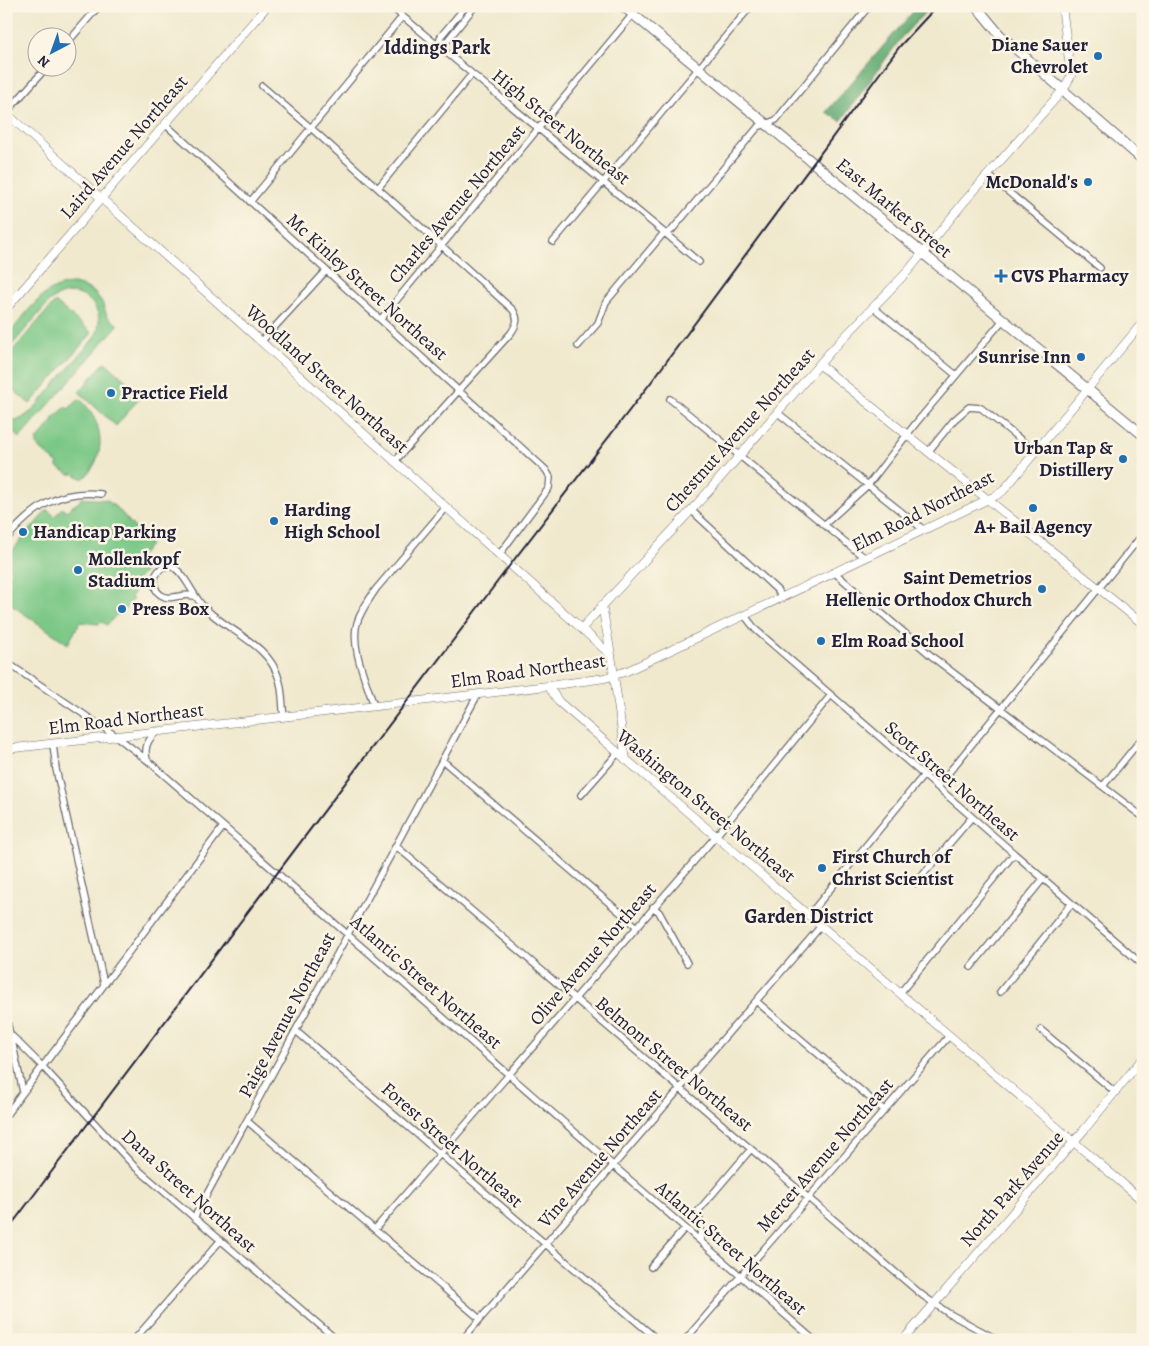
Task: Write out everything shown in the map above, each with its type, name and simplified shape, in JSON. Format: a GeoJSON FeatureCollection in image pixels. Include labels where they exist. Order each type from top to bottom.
{"type":"FeatureCollection","features":[{"type":"Feature","properties":{"kind":"main road"},"geometry":{"type":"LineString","coordinates":[[976,6],[1000,35],[1143,160]]}},
{"type":"Feature","properties":{"kind":"main road","name":"East Market Street"},"geometry":{"type":"LineString","coordinates":[[627,9],[1143,435]]}},
{"type":"Feature","properties":{"kind":"street"},"geometry":{"type":"LineString","coordinates":[[78,30],[99,6]]}},
{"type":"Feature","properties":{"kind":"street","name":"Laird Avenue Northeast"},"geometry":{"type":"LineString","coordinates":[[6,309],[266,6]]}},
{"type":"Feature","properties":{"kind":"street","name":"High Street Northeast"},"geometry":{"type":"LineString","coordinates":[[390,6],[699,262]]}},
{"type":"Feature","properties":{"kind":"street"},"geometry":{"type":"LineString","coordinates":[[438,46],[441,36],[466,6]]}},
{"type":"Feature","properties":{"kind":"street"},"geometry":{"type":"LineString","coordinates":[[438,46],[447,41],[476,6]]}},
{"type":"Feature","properties":{"kind":"street"},"geometry":{"type":"LineString","coordinates":[[553,242],[751,6]]}},
{"type":"Feature","properties":{"kind":"street"},"geometry":{"type":"LineString","coordinates":[[578,346],[598,323],[606,302],[663,234],[672,230],[758,127],[776,120],[869,6]]}},
{"type":"Feature","properties":{"kind":"street"},"geometry":{"type":"LineString","coordinates":[[1062,6],[1071,76],[1063,90]]}},
{"type":"Feature","properties":{"kind":"street","name":"Charles Avenue Northeast"},"geometry":{"type":"LineString","coordinates":[[380,319],[538,129],[627,9]]}},
{"type":"Feature","properties":{"kind":"street"},"geometry":{"type":"LineString","coordinates":[[250,202],[402,17]]}},
{"type":"Feature","properties":{"kind":"street"},"geometry":{"type":"LineString","coordinates":[[378,188],[472,74]]}},
{"type":"Feature","properties":{"kind":"street"},"geometry":{"type":"LineString","coordinates":[[6,113],[37,78]]}},
{"type":"Feature","properties":{"kind":"street"},"geometry":{"type":"LineString","coordinates":[[262,86],[442,245],[513,310],[517,319],[516,326],[511,333],[395,461]]}},
{"type":"Feature","properties":{"kind":"street","name":"Chestnut Avenue Northeast"},"geometry":{"type":"LineString","coordinates":[[582,628],[691,510],[830,352],[874,308],[1063,90]]}},
{"type":"Feature","properties":{"kind":"street","name":"Woodland Street Northeast"},"geometry":{"type":"LineString","coordinates":[[6,113],[611,656]]}},
{"type":"Feature","properties":{"kind":"street","name":"Mc Kinley Street Northeast"},"geometry":{"type":"LineString","coordinates":[[164,124],[549,473],[551,481],[549,488],[499,555]]}},
{"type":"Feature","properties":{"kind":"street"},"geometry":{"type":"LineString","coordinates":[[988,175],[1100,268]]}},
{"type":"Feature","properties":{"kind":"street"},"geometry":{"type":"LineString","coordinates":[[261,342],[326,271]]}},
{"type":"Feature","properties":{"kind":"street"},"geometry":{"type":"LineString","coordinates":[[874,308],[956,375]]}},
{"type":"Feature","properties":{"kind":"street"},"geometry":{"type":"LineString","coordinates":[[825,524],[868,485],[916,423],[1003,320]]}},
{"type":"Feature","properties":{"kind":"street","name":"Elm Road Northeast"},"geometry":{"type":"LineString","coordinates":[[6,749],[548,686],[614,676],[783,598],[1003,491],[1143,322]]}},
{"type":"Feature","properties":{"kind":"street"},"geometry":{"type":"LineString","coordinates":[[820,365],[1143,624]]}},
{"type":"Feature","properties":{"kind":"street"},"geometry":{"type":"LineString","coordinates":[[670,399],[865,558]]}},
{"type":"Feature","properties":{"kind":"street"},"geometry":{"type":"LineString","coordinates":[[928,452],[954,420],[968,407],[981,408],[1036,452]]}},
{"type":"Feature","properties":{"kind":"street"},"geometry":{"type":"LineString","coordinates":[[778,412],[924,530]]}},
{"type":"Feature","properties":{"kind":"street"},"geometry":{"type":"LineString","coordinates":[[6,540],[30,514],[44,504],[73,494],[101,494]]}},
{"type":"Feature","properties":{"kind":"street"},"geometry":{"type":"LineString","coordinates":[[374,706],[356,644],[358,621],[376,589],[446,507]]}},
{"type":"Feature","properties":{"kind":"street"},"geometry":{"type":"LineString","coordinates":[[691,510],[777,590],[783,598]]}},
{"type":"Feature","properties":{"kind":"street"},"geometry":{"type":"LineString","coordinates":[[937,786],[1143,534]]}},
{"type":"Feature","properties":{"kind":"street"},"geometry":{"type":"LineString","coordinates":[[194,596],[183,594],[169,598],[159,594],[154,583],[157,572],[167,566],[174,568],[182,576],[194,596],[213,615],[256,646],[265,656],[279,678],[284,717]]}},
{"type":"Feature","properties":{"kind":"street"},"geometry":{"type":"LineString","coordinates":[[835,573],[934,659],[1143,817]]}},
{"type":"Feature","properties":{"kind":"street"},"geometry":{"type":"LineString","coordinates":[[602,605],[626,760]]}},
{"type":"Feature","properties":{"kind":"street","name":"Scott Street Northeast"},"geometry":{"type":"LineString","coordinates":[[745,616],[756,630],[1143,965]]}},
{"type":"Feature","properties":{"kind":"street","name":"Atlantic Street Northeast"},"geometry":{"type":"LineString","coordinates":[[6,662],[116,736],[147,760],[814,1340]]}},
{"type":"Feature","properties":{"kind":"street","name":"Washington Street Northeast"},"geometry":{"type":"LineString","coordinates":[[548,686],[559,702],[626,760],[1143,1201]]}},
{"type":"Feature","properties":{"kind":"street","name":"Paige Avenue Northeast"},"geometry":{"type":"LineString","coordinates":[[194,1218],[478,694]]}},
{"type":"Feature","properties":{"kind":"street","name":"Olive Avenue Northeast"},"geometry":{"type":"LineString","coordinates":[[375,1229],[716,836],[831,695]]}},
{"type":"Feature","properties":{"kind":"street"},"geometry":{"type":"LineString","coordinates":[[147,760],[145,747],[157,731]]}},
{"type":"Feature","properties":{"kind":"street"},"geometry":{"type":"LineString","coordinates":[[1103,786],[1143,737]]}},
{"type":"Feature","properties":{"kind":"street"},"geometry":{"type":"LineString","coordinates":[[52,744],[104,984]]}},
{"type":"Feature","properties":{"kind":"street"},"geometry":{"type":"LineString","coordinates":[[581,795],[618,753]]}},
{"type":"Feature","properties":{"kind":"street"},"geometry":{"type":"LineString","coordinates":[[442,760],[636,926]]}},
{"type":"Feature","properties":{"kind":"street"},"geometry":{"type":"LineString","coordinates":[[809,915],[924,776]]}},
{"type":"Feature","properties":{"kind":"street"},"geometry":{"type":"LineString","coordinates":[[916,883],[972,817]]}},
{"type":"Feature","properties":{"kind":"street"},"geometry":{"type":"LineString","coordinates":[[6,1114],[224,827]]}},
{"type":"Feature","properties":{"kind":"street","name":"Belmont Street Northeast"},"geometry":{"type":"LineString","coordinates":[[396,846],[922,1295],[948,1313],[998,1340]]}},
{"type":"Feature","properties":{"kind":"street"},"geometry":{"type":"LineString","coordinates":[[900,993],[1014,854]]}},
{"type":"Feature","properties":{"kind":"street"},"geometry":{"type":"LineString","coordinates":[[971,967],[1043,879]]}},
{"type":"Feature","properties":{"kind":"street"},"geometry":{"type":"LineString","coordinates":[[1000,992],[1071,904]]}},
{"type":"Feature","properties":{"kind":"street"},"geometry":{"type":"LineString","coordinates":[[654,908],[659,912],[687,963]]}},
{"type":"Feature","properties":{"kind":"street","name":"Vine Avenue Northeast"},"geometry":{"type":"LineString","coordinates":[[462,1340],[821,926]]}},
{"type":"Feature","properties":{"kind":"street"},"geometry":{"type":"LineString","coordinates":[[756,1000],[884,1110]]}},
{"type":"Feature","properties":{"kind":"street"},"geometry":{"type":"LineString","coordinates":[[6,1018],[23,1092]]}},
{"type":"Feature","properties":{"kind":"street"},"geometry":{"type":"LineString","coordinates":[[1041,1030],[1116,1092]]}},
{"type":"Feature","properties":{"kind":"street","name":"Forest Street Northeast"},"geometry":{"type":"LineString","coordinates":[[296,1031],[658,1340]]}},
{"type":"Feature","properties":{"kind":"street","name":"Dana Street Northeast"},"geometry":{"type":"LineString","coordinates":[[10,1034],[134,1166],[337,1340]]}},
{"type":"Feature","properties":{"kind":"street","name":"Mercer Avenue Northeast"},"geometry":{"type":"LineString","coordinates":[[685,1340],[949,1036]]}},
{"type":"Feature","properties":{"kind":"street","name":"North Park Avenue"},"geometry":{"type":"LineString","coordinates":[[903,1340],[1074,1142],[1143,1058]]}},
{"type":"Feature","properties":{"kind":"street"},"geometry":{"type":"LineString","coordinates":[[247,1121],[480,1319]]}},
{"type":"Feature","properties":{"kind":"street"},"geometry":{"type":"LineString","coordinates":[[701,1241],[699,1210],[751,1149]]}},
{"type":"Feature","properties":{"kind":"street"},"geometry":{"type":"LineString","coordinates":[[651,1267],[685,1228]]}},
{"type":"Feature","properties":{"kind":"street"},"geometry":{"type":"LineString","coordinates":[[134,1340],[220,1241]]}},
{"type":"Feature","properties":{"kind":"green space"},"geometry":{"type":"Polygon","coordinates":[[[918,6],[931,6],[901,38],[841,121],[826,112],[918,6]]]}},
{"type":"Feature","properties":{"kind":"green space"},"geometry":{"type":"Polygon","coordinates":[[[73,284],[85,287],[95,293],[102,302],[107,316],[118,325],[20,438],[10,430],[6,430],[6,421],[21,419],[32,411],[95,337],[99,325],[98,315],[94,306],[87,299],[79,294],[69,293],[58,296],[48,303],[6,352],[6,338],[43,296],[52,289],[62,285],[73,284]]]}},
{"type":"Feature","properties":{"kind":"green space"},"geometry":{"type":"Polygon","coordinates":[[[55,302],[92,333],[30,404],[6,384],[6,358],[55,302]]]}},
{"type":"Feature","properties":{"kind":"green space","name":"Practice Field"},"geometry":{"type":"Polygon","coordinates":[[[105,362],[142,395],[116,426],[79,392],[105,362]]]}},
{"type":"Feature","properties":{"kind":"green space"},"geometry":{"type":"Polygon","coordinates":[[[80,399],[94,418],[100,439],[96,460],[91,470],[83,479],[72,473],[71,475],[56,466],[58,464],[37,446],[37,440],[54,420],[53,418],[66,407],[68,409],[80,399]]]}},
{"type":"Feature","properties":{"kind":"green space","name":"Mollenkopf Stadium"},"geometry":{"type":"Polygon","coordinates":[[[81,498],[107,500],[119,510],[150,545],[138,559],[147,569],[136,581],[140,585],[131,597],[133,599],[120,615],[117,614],[107,625],[102,622],[98,624],[80,622],[68,644],[10,604],[6,606],[6,577],[11,571],[6,566],[6,558],[47,510],[55,516],[62,508],[66,511],[80,501],[81,498]]]}},
{"type":"Feature","properties":{"kind":"railway"},"geometry":{"type":"LineString","coordinates":[[6,1232],[510,565],[652,381],[900,46],[937,6]]}},
{"type":"Feature","properties":{"kind":"place","name":"Diane Sauer Chevrolet"},"geometry":{"type":"Point","coordinates":[1098,56]}},
{"type":"Feature","properties":{"kind":"place","name":"McDonald's"},"geometry":{"type":"Point","coordinates":[1088,182]}},
{"type":"Feature","properties":{"kind":"place","name":"CVS Pharmacy"},"geometry":{"type":"Point","coordinates":[1001,276]}},
{"type":"Feature","properties":{"kind":"place","name":"Sunrise Inn"},"geometry":{"type":"Point","coordinates":[1081,357]}},
{"type":"Feature","properties":{"kind":"place","name":"Practice Field"},"geometry":{"type":"Point","coordinates":[111,393]}},
{"type":"Feature","properties":{"kind":"place","name":"Urban Tap & Distillery"},"geometry":{"type":"Point","coordinates":[1123,459]}},
{"type":"Feature","properties":{"kind":"place","name":"A+ Bail Agency"},"geometry":{"type":"Point","coordinates":[1033,508]}},
{"type":"Feature","properties":{"kind":"place","name":"Harding High School"},"geometry":{"type":"Point","coordinates":[274,521]}},
{"type":"Feature","properties":{"kind":"place","name":"Handicap Parking"},"geometry":{"type":"Point","coordinates":[23,532]}},
{"type":"Feature","properties":{"kind":"place","name":"Mollenkopf Stadium"},"geometry":{"type":"Point","coordinates":[78,570]}},
{"type":"Feature","properties":{"kind":"place","name":"Saint Demetrios Hellenic Orthodox Church"},"geometry":{"type":"Point","coordinates":[1042,589]}},
{"type":"Feature","properties":{"kind":"place","name":"Press Box"},"geometry":{"type":"Point","coordinates":[122,609]}},
{"type":"Feature","properties":{"kind":"place","name":"Elm Road School"},"geometry":{"type":"Point","coordinates":[821,641]}},
{"type":"Feature","properties":{"kind":"place","name":"First Church of Christ Scientist"},"geometry":{"type":"Point","coordinates":[822,868]}},
{"type":"Feature","properties":{"kind":"district","name":"Iddings Park"},"geometry":{"type":"Point","coordinates":[437,47]}},
{"type":"Feature","properties":{"kind":"district","name":"Garden District"},"geometry":{"type":"Point","coordinates":[809,916]}}]}
